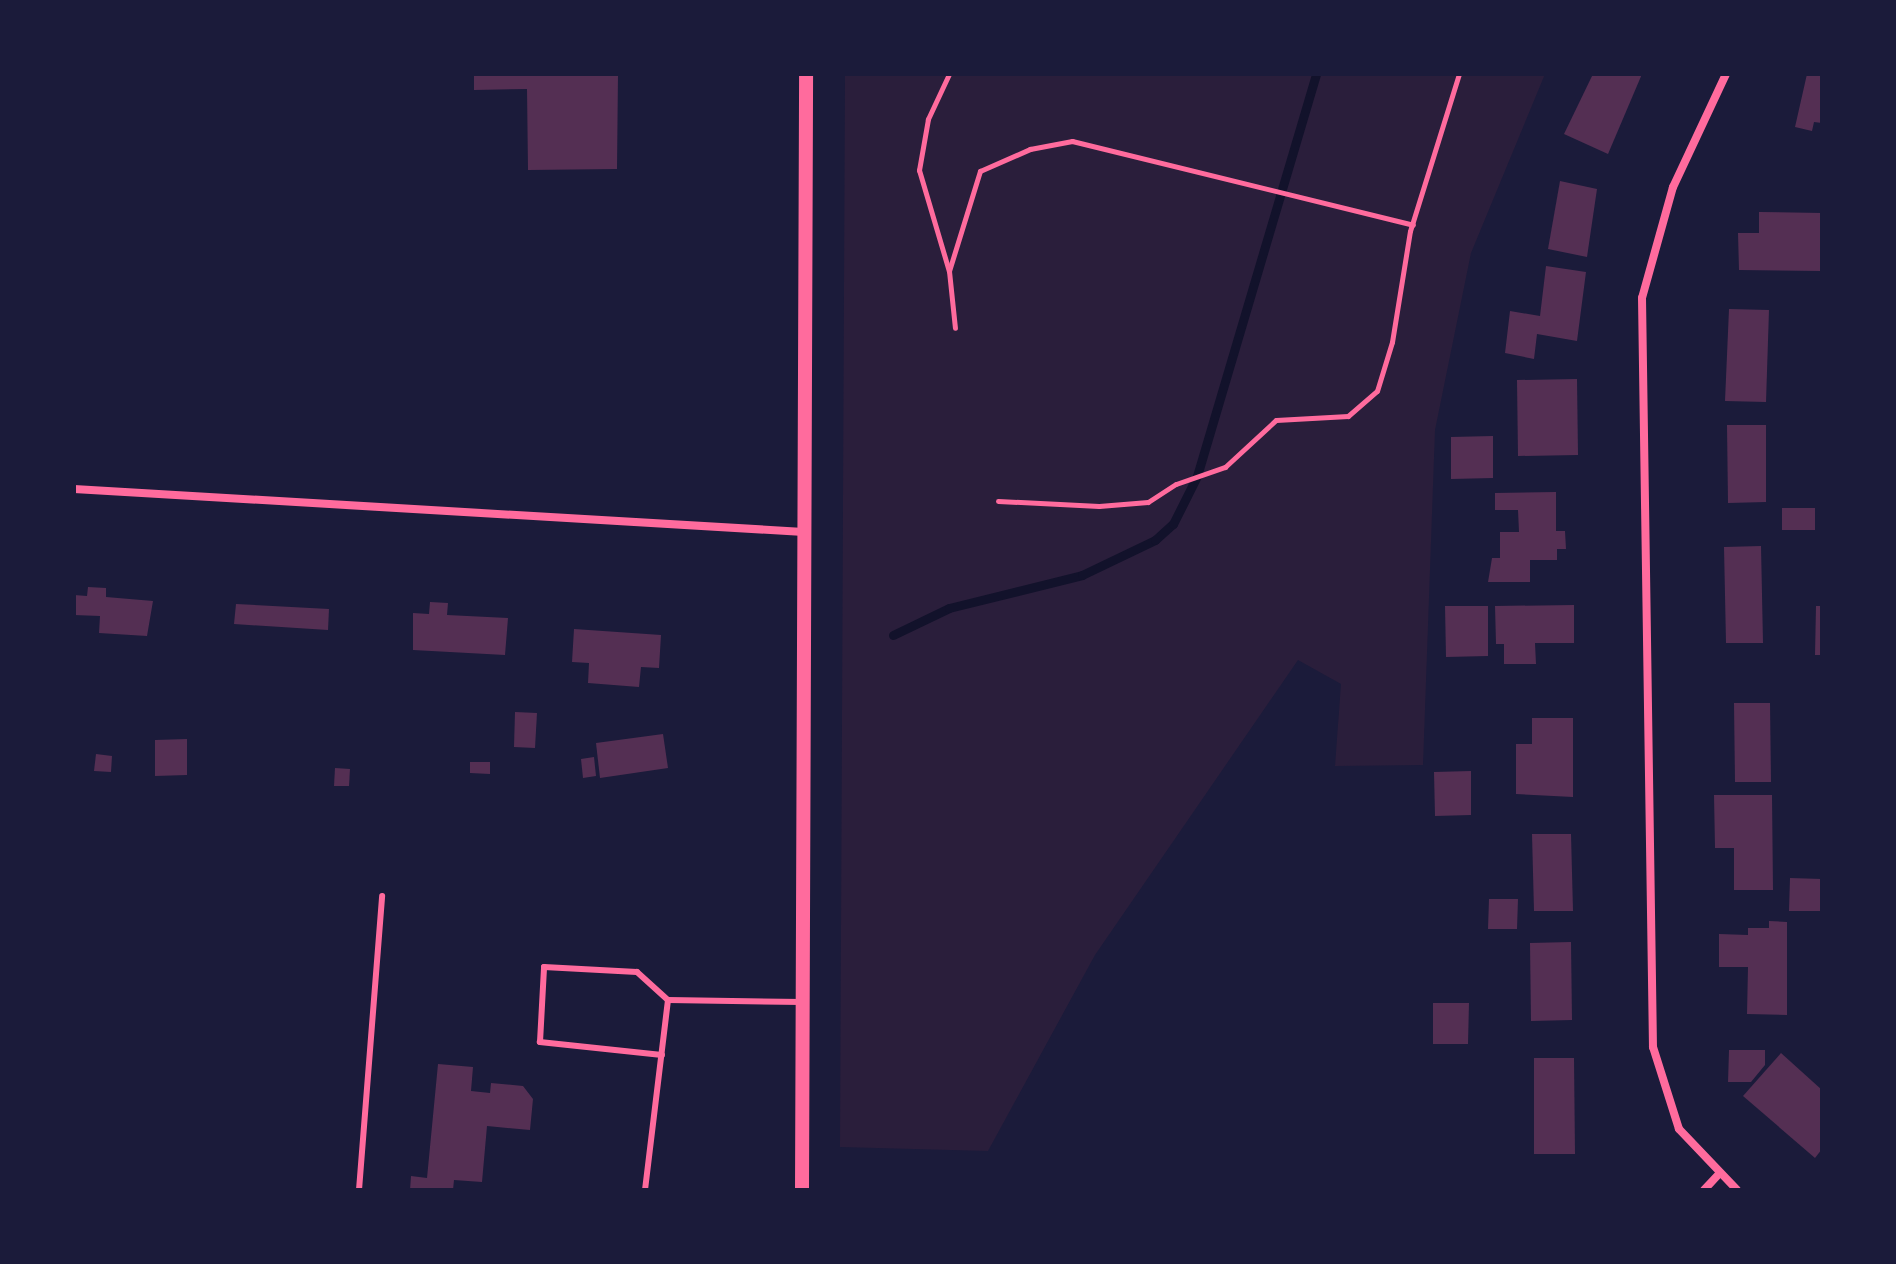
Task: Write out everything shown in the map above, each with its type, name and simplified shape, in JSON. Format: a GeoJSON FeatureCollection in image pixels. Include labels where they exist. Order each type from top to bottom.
{"type":"FeatureCollection","features":[{"type":"Feature","properties":{"kind":"street"},"geometry":{"type":"LineString","coordinates":[[802,1190],[806,74]]}},
{"type":"Feature","properties":{"kind":"street"},"geometry":{"type":"LineString","coordinates":[[1726,74],[1673,187],[1642,298],[1653,1047],[1679,1129],[1718,1175],[1737,1190]]}},
{"type":"Feature","properties":{"kind":"street"},"geometry":{"type":"LineString","coordinates":[[74,489],[804,532]]}},
{"type":"Feature","properties":{"kind":"street"},"geometry":{"type":"LineString","coordinates":[[1704,1190],[1718,1175]]}},
{"type":"Feature","properties":{"kind":"lane"},"geometry":{"type":"LineString","coordinates":[[359,1190],[382,896]]}},
{"type":"Feature","properties":{"kind":"lane"},"geometry":{"type":"LineString","coordinates":[[662,1055],[540,1042],[544,967],[637,972],[668,1000],[802,1002]]}},
{"type":"Feature","properties":{"kind":"lane"},"geometry":{"type":"LineString","coordinates":[[645,1190],[668,1000]]}},
{"type":"Feature","properties":{"kind":"path"},"geometry":{"type":"LineString","coordinates":[[949,74],[928,119],[919,170],[949,271],[955,328]]}},
{"type":"Feature","properties":{"kind":"path"},"geometry":{"type":"LineString","coordinates":[[998,501],[1099,506],[1148,502],[1176,484],[1225,467],[1276,420],[1348,416],[1377,391],[1392,342],[1413,225],[1459,74]]}},
{"type":"Feature","properties":{"kind":"path"},"geometry":{"type":"LineString","coordinates":[[949,271],[980,171],[1030,149],[1072,141],[1413,225]]}},
{"type":"Feature","properties":{"kind":"shaded area"},"geometry":{"type":"Polygon","coordinates":[[[845,74],[1545,74],[1471,253],[1435,430],[1423,765],[1335,766],[1341,684],[1298,660],[1095,955],[988,1151],[840,1147],[845,74]]]}},
{"type":"Feature","properties":{"kind":"building"},"geometry":{"type":"Polygon","coordinates":[[[474,74],[618,74],[617,169],[528,170],[527,89],[474,90],[474,74]]]}},
{"type":"Feature","properties":{"kind":"building"},"geometry":{"type":"Polygon","coordinates":[[[1593,74],[1642,74],[1608,154],[1564,134],[1593,74]]]}},
{"type":"Feature","properties":{"kind":"building"},"geometry":{"type":"Polygon","coordinates":[[[1807,74],[1822,74],[1822,123],[1814,122],[1812,131],[1795,127],[1807,74]]]}},
{"type":"Feature","properties":{"kind":"building"},"geometry":{"type":"Polygon","coordinates":[[[1560,181],[1597,189],[1587,257],[1548,249],[1560,181]]]}},
{"type":"Feature","properties":{"kind":"building"},"geometry":{"type":"Polygon","coordinates":[[[1759,212],[1822,213],[1822,271],[1739,270],[1738,233],[1759,233],[1759,212]]]}},
{"type":"Feature","properties":{"kind":"building"},"geometry":{"type":"Polygon","coordinates":[[[1546,266],[1586,272],[1577,341],[1537,334],[1534,359],[1505,353],[1510,311],[1540,316],[1546,266]]]}},
{"type":"Feature","properties":{"kind":"building"},"geometry":{"type":"Polygon","coordinates":[[[1729,309],[1769,310],[1766,402],[1725,401],[1729,309]]]}},
{"type":"Feature","properties":{"kind":"building"},"geometry":{"type":"Polygon","coordinates":[[[1577,379],[1578,455],[1518,456],[1517,380],[1577,379]]]}},
{"type":"Feature","properties":{"kind":"building"},"geometry":{"type":"Polygon","coordinates":[[[1727,425],[1766,425],[1766,502],[1728,503],[1727,425]]]}},
{"type":"Feature","properties":{"kind":"building"},"geometry":{"type":"Polygon","coordinates":[[[1493,436],[1493,478],[1451,479],[1451,437],[1493,436]]]}},
{"type":"Feature","properties":{"kind":"building"},"geometry":{"type":"Polygon","coordinates":[[[1556,492],[1556,531],[1565,531],[1566,549],[1557,549],[1557,560],[1530,560],[1530,582],[1488,582],[1492,558],[1500,558],[1500,532],[1519,532],[1518,510],[1495,510],[1495,493],[1556,492]]]}},
{"type":"Feature","properties":{"kind":"building"},"geometry":{"type":"Polygon","coordinates":[[[1782,508],[1815,508],[1815,530],[1782,530],[1782,508]]]}},
{"type":"Feature","properties":{"kind":"building"},"geometry":{"type":"Polygon","coordinates":[[[1761,546],[1763,643],[1726,643],[1724,547],[1761,546]]]}},
{"type":"Feature","properties":{"kind":"building"},"geometry":{"type":"Polygon","coordinates":[[[88,587],[106,588],[106,597],[153,601],[147,636],[99,633],[100,616],[74,615],[74,595],[87,596],[88,587]]]}},
{"type":"Feature","properties":{"kind":"building"},"geometry":{"type":"Polygon","coordinates":[[[430,602],[448,603],[447,615],[508,618],[505,655],[413,650],[413,613],[429,614],[430,602]]]}},
{"type":"Feature","properties":{"kind":"building"},"geometry":{"type":"Polygon","coordinates":[[[236,604],[329,609],[328,630],[234,624],[236,604]]]}},
{"type":"Feature","properties":{"kind":"building"},"geometry":{"type":"Polygon","coordinates":[[[1574,605],[1574,643],[1535,643],[1536,664],[1504,664],[1504,644],[1496,644],[1495,606],[1574,605]]]}},
{"type":"Feature","properties":{"kind":"building"},"geometry":{"type":"Polygon","coordinates":[[[1445,606],[1488,606],[1488,656],[1446,657],[1445,606]]]}},
{"type":"Feature","properties":{"kind":"building"},"geometry":{"type":"Polygon","coordinates":[[[1816,606],[1822,606],[1822,655],[1815,655],[1816,606]]]}},
{"type":"Feature","properties":{"kind":"building"},"geometry":{"type":"Polygon","coordinates":[[[574,629],[661,635],[659,668],[641,667],[639,687],[588,683],[589,663],[572,662],[574,629]]]}},
{"type":"Feature","properties":{"kind":"building"},"geometry":{"type":"Polygon","coordinates":[[[1734,703],[1770,703],[1771,782],[1735,782],[1734,703]]]}},
{"type":"Feature","properties":{"kind":"building"},"geometry":{"type":"Polygon","coordinates":[[[515,712],[537,713],[535,748],[514,747],[515,712]]]}},
{"type":"Feature","properties":{"kind":"building"},"geometry":{"type":"Polygon","coordinates":[[[1532,718],[1573,718],[1573,797],[1516,794],[1516,744],[1532,744],[1532,718]]]}},
{"type":"Feature","properties":{"kind":"building"},"geometry":{"type":"Polygon","coordinates":[[[663,734],[668,768],[600,778],[596,743],[663,734]]]}},
{"type":"Feature","properties":{"kind":"building"},"geometry":{"type":"Polygon","coordinates":[[[187,739],[187,775],[155,776],[155,740],[187,739]]]}},
{"type":"Feature","properties":{"kind":"building"},"geometry":{"type":"Polygon","coordinates":[[[96,754],[112,756],[111,772],[94,771],[96,754]]]}},
{"type":"Feature","properties":{"kind":"building"},"geometry":{"type":"Polygon","coordinates":[[[594,757],[596,776],[583,778],[581,759],[594,757]]]}},
{"type":"Feature","properties":{"kind":"building"},"geometry":{"type":"Polygon","coordinates":[[[470,762],[490,762],[490,774],[470,773],[470,762]]]}},
{"type":"Feature","properties":{"kind":"building"},"geometry":{"type":"Polygon","coordinates":[[[335,768],[350,769],[349,786],[334,786],[335,768]]]}},
{"type":"Feature","properties":{"kind":"building"},"geometry":{"type":"Polygon","coordinates":[[[1471,771],[1471,815],[1435,816],[1434,772],[1471,771]]]}},
{"type":"Feature","properties":{"kind":"building"},"geometry":{"type":"Polygon","coordinates":[[[1714,795],[1772,795],[1773,890],[1734,890],[1734,848],[1715,848],[1714,795]]]}},
{"type":"Feature","properties":{"kind":"building"},"geometry":{"type":"Polygon","coordinates":[[[1532,834],[1571,834],[1573,911],[1534,911],[1532,834]]]}},
{"type":"Feature","properties":{"kind":"building"},"geometry":{"type":"Polygon","coordinates":[[[1790,878],[1822,879],[1822,911],[1789,911],[1790,878]]]}},
{"type":"Feature","properties":{"kind":"building"},"geometry":{"type":"Polygon","coordinates":[[[1489,899],[1518,899],[1517,929],[1488,929],[1489,899]]]}},
{"type":"Feature","properties":{"kind":"building"},"geometry":{"type":"Polygon","coordinates":[[[1769,921],[1787,922],[1787,1015],[1747,1014],[1748,967],[1719,967],[1719,934],[1748,935],[1748,928],[1769,928],[1769,921]]]}},
{"type":"Feature","properties":{"kind":"building"},"geometry":{"type":"Polygon","coordinates":[[[1571,942],[1572,1020],[1531,1021],[1530,943],[1571,942]]]}},
{"type":"Feature","properties":{"kind":"building"},"geometry":{"type":"Polygon","coordinates":[[[1433,1003],[1469,1003],[1468,1044],[1433,1044],[1433,1003]]]}},
{"type":"Feature","properties":{"kind":"building"},"geometry":{"type":"Polygon","coordinates":[[[1729,1050],[1765,1050],[1765,1065],[1751,1082],[1728,1082],[1729,1050]]]}},
{"type":"Feature","properties":{"kind":"building"},"geometry":{"type":"Polygon","coordinates":[[[1781,1053],[1822,1090],[1822,1149],[1815,1158],[1743,1096],[1781,1053]]]}},
{"type":"Feature","properties":{"kind":"building"},"geometry":{"type":"Polygon","coordinates":[[[1534,1058],[1574,1058],[1575,1154],[1534,1154],[1534,1058]]]}},
{"type":"Feature","properties":{"kind":"building"},"geometry":{"type":"Polygon","coordinates":[[[438,1064],[473,1067],[471,1091],[490,1093],[491,1083],[523,1086],[533,1099],[530,1130],[487,1126],[482,1182],[454,1180],[453,1190],[410,1190],[411,1176],[427,1178],[438,1064]]]}},
{"type":"Feature","properties":{"kind":"waterway"},"geometry":{"type":"LineString","coordinates":[[893,635],[949,608],[1082,575],[1155,540],[1173,524],[1197,476],[1316,74]]}}]}
